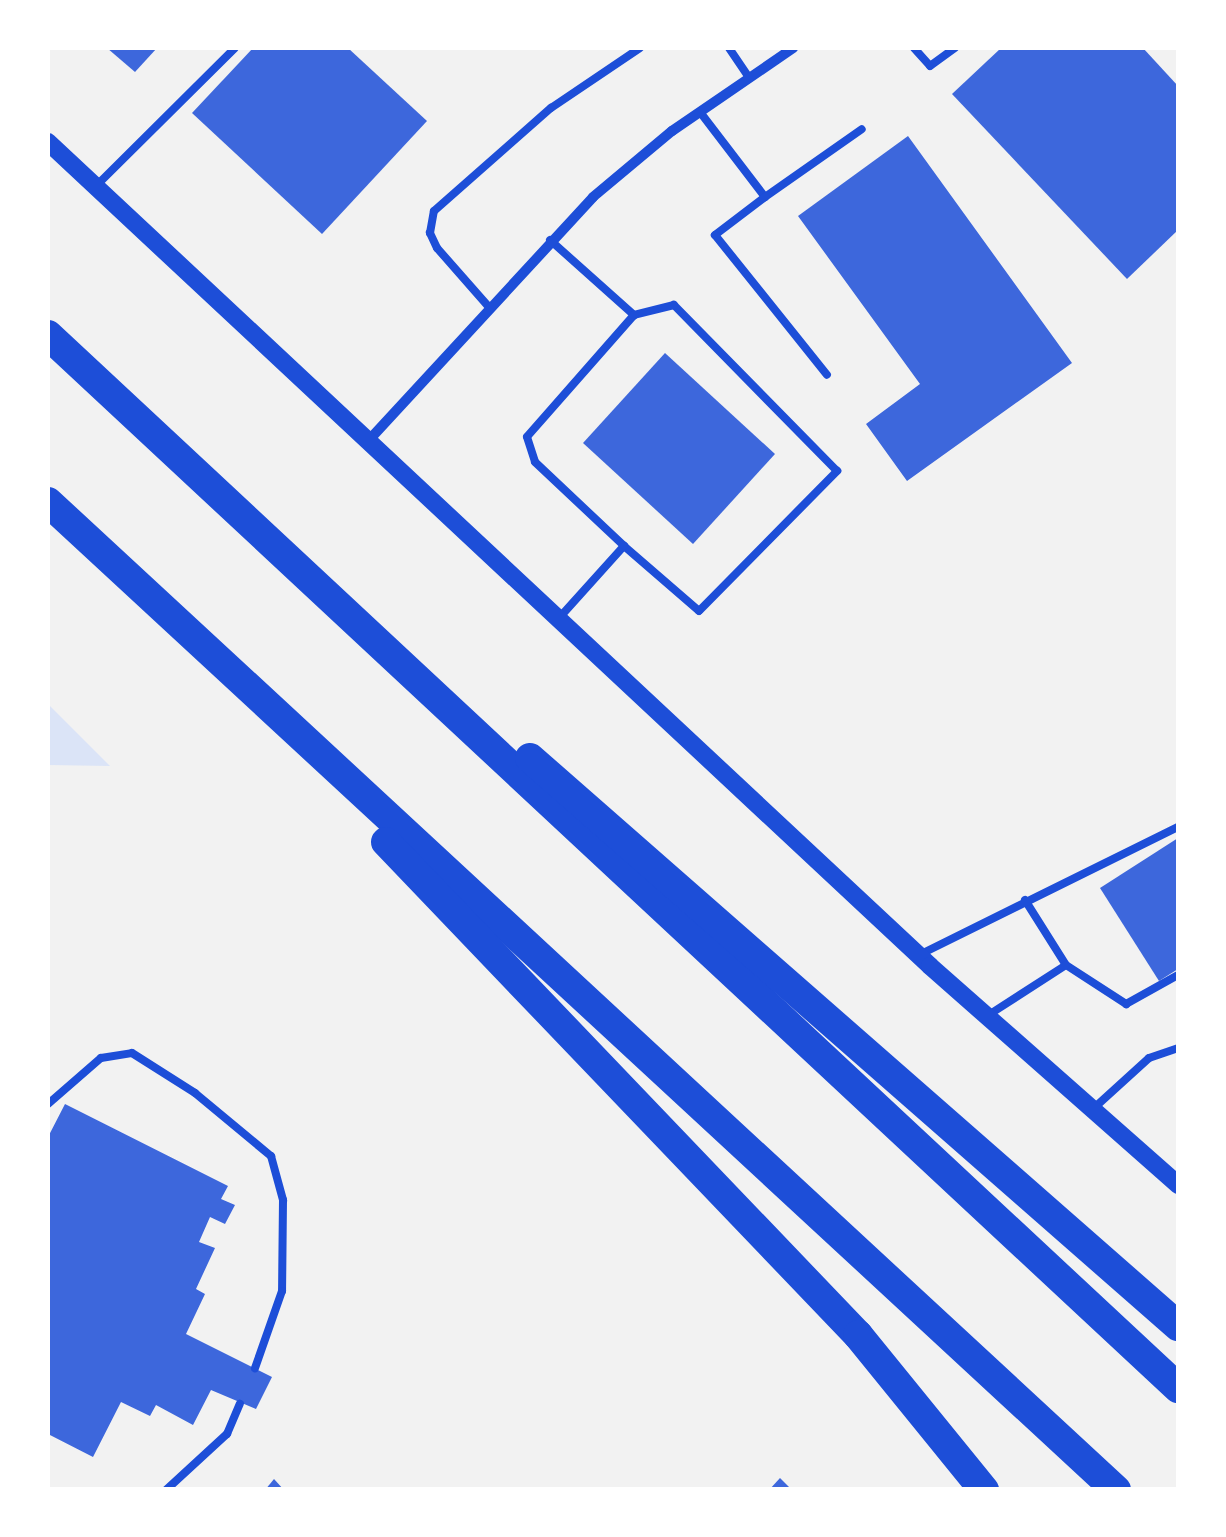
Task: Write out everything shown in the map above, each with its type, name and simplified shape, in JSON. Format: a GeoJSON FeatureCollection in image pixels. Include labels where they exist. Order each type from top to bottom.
{"type":"FeatureCollection","features":[{"type":"Feature","properties":{"kind":"highway"},"geometry":{"type":"LineString","coordinates":[[48,335],[1178,1326]]}},
{"type":"Feature","properties":{"kind":"highway"},"geometry":{"type":"LineString","coordinates":[[48,335],[1178,1388]]}},
{"type":"Feature","properties":{"kind":"highway"},"geometry":{"type":"LineString","coordinates":[[48,502],[1116,1490]]}},
{"type":"Feature","properties":{"kind":"highway"},"geometry":{"type":"LineString","coordinates":[[180,626],[858,1336],[984,1490]]}},
{"type":"Feature","properties":{"kind":"street"},"geometry":{"type":"LineString","coordinates":[[370,439],[550,240],[700,112],[794,48]]}},
{"type":"Feature","properties":{"kind":"street"},"geometry":{"type":"LineString","coordinates":[[48,142],[919,956],[1178,1185]]}},
{"type":"Feature","properties":{"kind":"lane"},"geometry":{"type":"LineString","coordinates":[[95,186],[235,48]]}},
{"type":"Feature","properties":{"kind":"lane"},"geometry":{"type":"LineString","coordinates":[[488,306],[437,248],[430,233],[434,211],[551,108],[640,48]]}},
{"type":"Feature","properties":{"kind":"lane"},"geometry":{"type":"LineString","coordinates":[[728,48],[749,78]]}},
{"type":"Feature","properties":{"kind":"lane"},"geometry":{"type":"LineString","coordinates":[[914,48],[930,66],[956,48]]}},
{"type":"Feature","properties":{"kind":"lane"},"geometry":{"type":"LineString","coordinates":[[700,112],[765,197]]}},
{"type":"Feature","properties":{"kind":"lane"},"geometry":{"type":"LineString","coordinates":[[827,374],[715,236],[862,129]]}},
{"type":"Feature","properties":{"kind":"lane"},"geometry":{"type":"LineString","coordinates":[[550,240],[634,315]]}},
{"type":"Feature","properties":{"kind":"lane"},"geometry":{"type":"LineString","coordinates":[[674,304],[837,471],[699,610],[624,546],[535,462],[528,436],[634,315],[674,304]]}},
{"type":"Feature","properties":{"kind":"lane"},"geometry":{"type":"LineString","coordinates":[[560,617],[624,546]]}},
{"type":"Feature","properties":{"kind":"lane"},"geometry":{"type":"LineString","coordinates":[[919,956],[1025,900],[1178,828]]}},
{"type":"Feature","properties":{"kind":"lane"},"geometry":{"type":"LineString","coordinates":[[1025,900],[1066,966],[1126,1004],[1178,974]]}},
{"type":"Feature","properties":{"kind":"lane"},"geometry":{"type":"LineString","coordinates":[[987,1016],[1066,966]]}},
{"type":"Feature","properties":{"kind":"lane"},"geometry":{"type":"LineString","coordinates":[[1093,1108],[1148,1058],[1178,1048]]}},
{"type":"Feature","properties":{"kind":"lane"},"geometry":{"type":"LineString","coordinates":[[48,1104],[101,1058],[132,1053],[195,1093],[271,1156],[283,1200],[282,1291],[255,1368]]}},
{"type":"Feature","properties":{"kind":"lane"},"geometry":{"type":"LineString","coordinates":[[166,1490],[226,1434],[240,1404]]}},
{"type":"Feature","properties":{"kind":"shaded area"},"geometry":{"type":"Polygon","coordinates":[[[48,704],[110,766],[48,765],[48,704]]]}},
{"type":"Feature","properties":{"kind":"building"},"geometry":{"type":"Polygon","coordinates":[[[107,48],[157,48],[135,72],[107,48]]]}},
{"type":"Feature","properties":{"kind":"building"},"geometry":{"type":"Polygon","coordinates":[[[253,48],[348,48],[427,121],[322,234],[192,113],[253,48]]]}},
{"type":"Feature","properties":{"kind":"building"},"geometry":{"type":"Polygon","coordinates":[[[1001,48],[1143,48],[1178,86],[1178,230],[1127,279],[952,94],[1001,48]]]}},
{"type":"Feature","properties":{"kind":"building"},"geometry":{"type":"Polygon","coordinates":[[[908,136],[1072,363],[907,481],[866,424],[920,384],[798,216],[908,136]]]}},
{"type":"Feature","properties":{"kind":"building"},"geometry":{"type":"Polygon","coordinates":[[[665,353],[775,454],[693,544],[583,443],[665,353]]]}},
{"type":"Feature","properties":{"kind":"building"},"geometry":{"type":"Polygon","coordinates":[[[1178,838],[1178,969],[1159,981],[1100,888],[1178,838]]]}},
{"type":"Feature","properties":{"kind":"building"},"geometry":{"type":"Polygon","coordinates":[[[65,1104],[228,1186],[221,1199],[235,1205],[225,1224],[210,1217],[199,1242],[215,1248],[196,1289],[205,1294],[186,1334],[272,1377],[256,1409],[211,1390],[193,1425],[156,1405],[150,1416],[121,1402],[93,1457],[48,1434],[48,1137],[65,1104]]]}},
{"type":"Feature","properties":{"kind":"building"},"geometry":{"type":"Polygon","coordinates":[[[780,1478],[792,1490],[769,1490],[780,1478]]]}},
{"type":"Feature","properties":{"kind":"building"},"geometry":{"type":"Polygon","coordinates":[[[274,1479],[284,1490],[265,1490],[274,1479]]]}}]}
